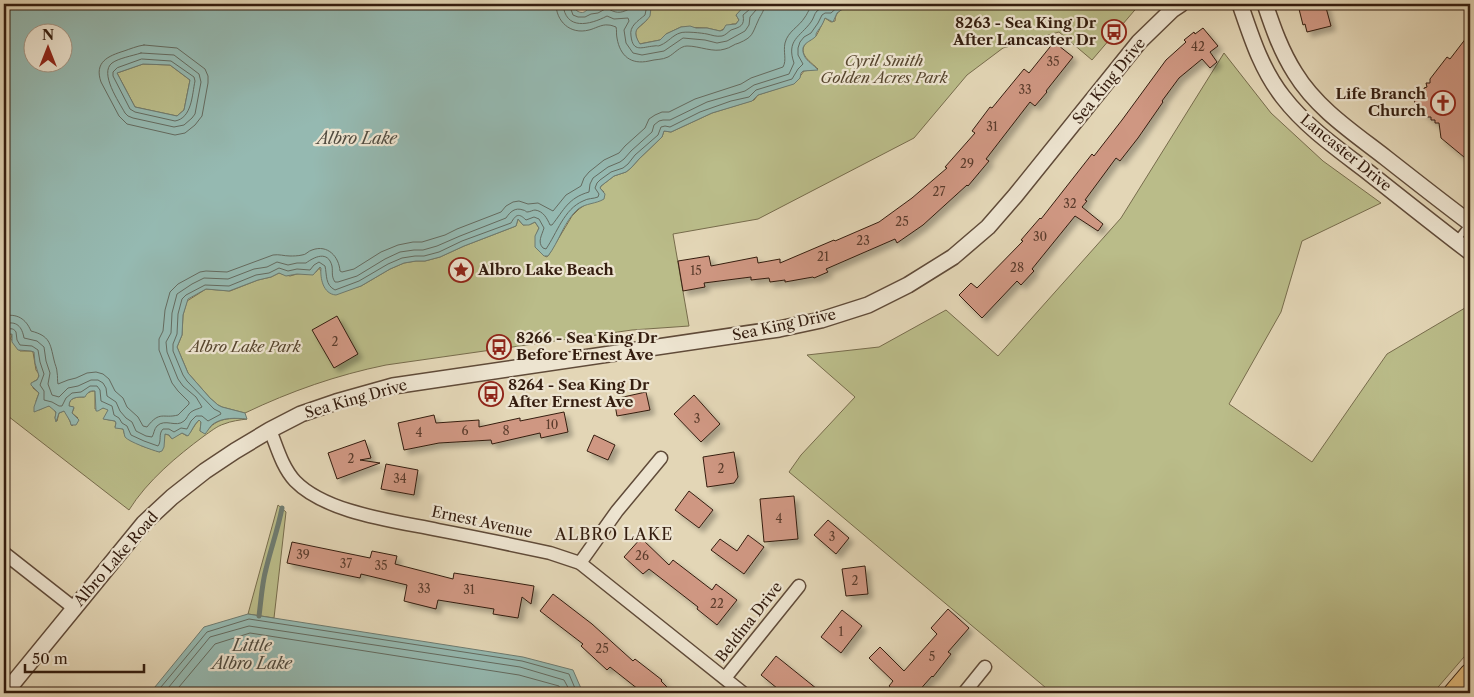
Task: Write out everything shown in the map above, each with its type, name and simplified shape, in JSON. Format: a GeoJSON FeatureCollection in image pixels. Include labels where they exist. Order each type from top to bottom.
{"type":"FeatureCollection","features":[{"type":"Feature","properties":{"kind":"main road"},"geometry":{"type":"LineString","coordinates":[[1453,693],[1470,673]]}},
{"type":"Feature","properties":{"kind":"street","name":"Sea King Drive"},"geometry":{"type":"LineString","coordinates":[[270,430],[310,411],[393,386],[779,330],[821,320],[868,305],[908,285],[953,257],[988,227],[1139,42],[1172,10],[1181,4]]}},
{"type":"Feature","properties":{"kind":"street","name":"Lancaster Drive"},"geometry":{"type":"LineString","coordinates":[[1240,4],[1257,52],[1268,74],[1282,96],[1299,116],[1324,138],[1470,252]]}},
{"type":"Feature","properties":{"kind":"street","name":"Lancaster Drive"},"geometry":{"type":"LineString","coordinates":[[1265,4],[1281,49],[1296,75],[1314,98],[1354,134],[1470,223]]}},
{"type":"Feature","properties":{"kind":"street","name":"Ernest Avenue"},"geometry":{"type":"LineString","coordinates":[[270,430],[286,470],[308,492],[325,501],[361,514],[550,553],[580,564],[743,693]]}},
{"type":"Feature","properties":{"kind":"street","name":"Albro Lake Road"},"geometry":{"type":"LineString","coordinates":[[5,693],[144,523],[172,497],[206,471],[270,430]]}},
{"type":"Feature","properties":{"kind":"street"},"geometry":{"type":"LineString","coordinates":[[580,564],[617,511],[661,458]]}},
{"type":"Feature","properties":{"kind":"street"},"geometry":{"type":"LineString","coordinates":[[4,552],[74,608]]}},
{"type":"Feature","properties":{"kind":"street","name":"Beldina Drive"},"geometry":{"type":"LineString","coordinates":[[726,678],[799,586]]}},
{"type":"Feature","properties":{"kind":"street"},"geometry":{"type":"LineString","coordinates":[[964,693],[985,667]]}},
{"type":"Feature","properties":{"kind":"lane"},"geometry":{"type":"LineString","coordinates":[[1456,241],[1470,223]]}},
{"type":"Feature","properties":{"kind":"green space"},"geometry":{"type":"Polygon","coordinates":[[[647,4],[746,5],[736,15],[739,20],[736,24],[732,24],[720,31],[707,28],[681,27],[666,34],[660,40],[639,44],[636,30],[647,20],[649,6],[647,4]]]}},
{"type":"Feature","properties":{"kind":"green space"},"geometry":{"type":"Polygon","coordinates":[[[850,4],[1140,4],[1092,60],[1059,32],[1003,48],[967,75],[914,138],[758,219],[673,234],[689,326],[632,330],[386,365],[314,384],[245,413],[218,405],[188,373],[177,347],[182,335],[183,315],[187,301],[206,289],[230,291],[279,273],[290,276],[316,272],[320,267],[320,270],[350,289],[361,286],[404,263],[440,257],[516,226],[518,219],[523,225],[535,222],[539,228],[536,244],[546,257],[548,256],[572,216],[604,192],[600,188],[601,186],[614,176],[631,168],[662,137],[664,131],[671,132],[712,113],[754,100],[758,95],[795,83],[804,71],[818,69],[806,58],[803,51],[804,47],[807,42],[816,36],[825,18],[831,22],[835,21],[838,13],[842,9],[850,7],[850,4]]]}},
{"type":"Feature","properties":{"kind":"green space"},"geometry":{"type":"Polygon","coordinates":[[[1224,53],[1271,113],[1323,161],[1381,203],[1302,241],[1281,312],[1229,404],[1312,462],[1387,354],[1470,305],[1470,650],[1433,693],[1052,693],[789,472],[801,455],[855,397],[807,355],[879,347],[946,310],[998,356],[1121,218],[1224,53]]]}},
{"type":"Feature","properties":{"kind":"green space"},"geometry":{"type":"Polygon","coordinates":[[[143,64],[170,65],[190,80],[184,110],[177,116],[135,107],[117,73],[143,64]]]}},
{"type":"Feature","properties":{"kind":"green space"},"geometry":{"type":"Polygon","coordinates":[[[12,334],[11,339],[20,351],[33,352],[36,370],[39,374],[38,379],[33,382],[33,388],[39,393],[36,401],[39,410],[47,406],[51,407],[56,413],[55,418],[57,421],[59,413],[64,411],[72,426],[78,418],[72,413],[74,408],[69,406],[70,401],[95,391],[95,409],[106,408],[109,410],[104,419],[115,421],[115,427],[123,429],[125,436],[142,446],[160,452],[165,434],[171,438],[182,433],[187,436],[199,420],[201,422],[200,431],[206,432],[210,427],[224,419],[247,419],[221,425],[194,444],[154,479],[129,510],[4,413],[4,335],[12,334]]]}},
{"type":"Feature","properties":{"kind":"green space"},"geometry":{"type":"Polygon","coordinates":[[[278,505],[286,512],[274,618],[248,614],[278,505]]]}},
{"type":"Feature","properties":{"kind":"water","name":"Albro Lake"},"geometry":{"type":"Polygon","coordinates":[[[4,4],[573,4],[577,11],[583,12],[589,7],[595,9],[602,5],[620,8],[631,4],[647,4],[651,8],[650,16],[636,31],[640,44],[660,40],[666,34],[681,27],[690,26],[723,30],[726,25],[736,24],[739,20],[736,15],[746,4],[851,5],[837,13],[833,22],[825,18],[816,36],[804,45],[805,57],[818,70],[803,71],[800,78],[794,84],[758,95],[752,101],[712,113],[671,132],[664,131],[662,137],[631,168],[614,176],[601,186],[600,188],[605,194],[604,199],[581,207],[573,214],[548,256],[544,256],[535,247],[535,236],[539,228],[535,222],[523,225],[518,219],[516,226],[440,257],[404,263],[361,286],[336,295],[325,289],[320,267],[313,275],[297,274],[286,276],[279,273],[229,291],[206,289],[188,299],[183,315],[182,335],[177,347],[188,373],[218,405],[245,413],[247,419],[221,420],[212,425],[205,434],[200,431],[201,422],[199,420],[188,436],[182,433],[172,439],[169,435],[165,434],[164,447],[159,452],[127,439],[123,429],[115,428],[115,421],[103,419],[108,410],[103,408],[96,411],[95,391],[89,392],[85,397],[76,397],[70,401],[69,406],[74,407],[72,413],[79,420],[76,425],[71,425],[64,411],[59,413],[56,422],[56,412],[49,406],[34,412],[39,393],[31,383],[37,380],[39,376],[34,352],[18,350],[12,342],[12,334],[4,335],[4,4]],[[143,64],[117,73],[135,107],[177,116],[184,110],[190,80],[170,65],[143,64]]]}},
{"type":"Feature","properties":{"kind":"water","name":"Little Albro Lake"},"geometry":{"type":"Polygon","coordinates":[[[248,614],[523,657],[573,670],[583,693],[150,693],[204,627],[248,614]]]}},
{"type":"Feature","properties":{"kind":"building"},"geometry":{"type":"Polygon","coordinates":[[[1300,4],[1325,4],[1331,26],[1307,32],[1299,9],[1301,8],[1300,4]]]}},
{"type":"Feature","properties":{"kind":"building"},"geometry":{"type":"Polygon","coordinates":[[[1203,28],[1218,46],[1210,52],[1217,62],[1210,68],[1202,59],[1179,78],[1138,138],[1120,161],[1116,158],[1085,200],[1087,201],[1082,207],[1103,224],[1098,231],[1075,216],[1032,269],[1034,271],[1021,285],[1017,281],[982,318],[959,295],[971,283],[977,288],[1023,241],[1021,240],[1041,219],[1092,154],[1094,156],[1166,60],[1186,42],[1184,40],[1203,28]]]}},
{"type":"Feature","properties":{"kind":"building","name":"Life Branch Church"},"geometry":{"type":"Polygon","coordinates":[[[1470,33],[1470,162],[1441,138],[1439,123],[1431,120],[1431,117],[1427,117],[1427,114],[1423,114],[1423,110],[1416,111],[1414,97],[1421,96],[1421,92],[1424,92],[1424,88],[1427,87],[1426,83],[1430,83],[1430,79],[1447,57],[1450,59],[1470,33]]]}},
{"type":"Feature","properties":{"kind":"building"},"geometry":{"type":"Polygon","coordinates":[[[1054,42],[1073,57],[1047,92],[1035,106],[1030,102],[986,159],[989,161],[968,186],[923,225],[897,243],[895,239],[826,269],[828,272],[814,278],[770,282],[769,278],[751,280],[751,277],[704,283],[705,287],[683,291],[678,261],[709,256],[711,266],[757,257],[758,263],[780,259],[780,263],[879,222],[912,198],[947,168],[945,167],[975,133],[972,131],[990,107],[992,108],[1024,69],[1029,73],[1054,42]]]}},
{"type":"Feature","properties":{"kind":"building"},"geometry":{"type":"Polygon","coordinates":[[[337,316],[358,354],[334,368],[312,330],[337,316]]]}},
{"type":"Feature","properties":{"kind":"building"},"geometry":{"type":"Polygon","coordinates":[[[646,392],[650,410],[617,416],[614,399],[646,392]]]}},
{"type":"Feature","properties":{"kind":"building"},"geometry":{"type":"Polygon","coordinates":[[[694,395],[720,424],[701,442],[674,414],[694,395]]]}},
{"type":"Feature","properties":{"kind":"building"},"geometry":{"type":"Polygon","coordinates":[[[564,412],[568,432],[541,438],[540,433],[492,444],[491,440],[439,443],[404,450],[398,423],[434,415],[436,423],[479,420],[479,427],[520,418],[520,421],[564,412]]]}},
{"type":"Feature","properties":{"kind":"building"},"geometry":{"type":"Polygon","coordinates":[[[594,435],[615,445],[608,460],[587,451],[594,435]]]}},
{"type":"Feature","properties":{"kind":"building"},"geometry":{"type":"Polygon","coordinates":[[[365,440],[371,458],[360,460],[380,463],[337,479],[328,453],[365,440]]]}},
{"type":"Feature","properties":{"kind":"building"},"geometry":{"type":"Polygon","coordinates":[[[734,452],[738,477],[734,483],[707,487],[703,457],[734,452]]]}},
{"type":"Feature","properties":{"kind":"building"},"geometry":{"type":"Polygon","coordinates":[[[386,464],[418,470],[414,495],[381,489],[386,464]]]}},
{"type":"Feature","properties":{"kind":"building"},"geometry":{"type":"Polygon","coordinates":[[[689,491],[713,510],[699,528],[675,510],[689,491]]]}},
{"type":"Feature","properties":{"kind":"building"},"geometry":{"type":"Polygon","coordinates":[[[794,496],[798,539],[764,542],[760,499],[794,496]]]}},
{"type":"Feature","properties":{"kind":"building"},"geometry":{"type":"Polygon","coordinates":[[[828,520],[849,538],[836,554],[814,535],[828,520]]]}},
{"type":"Feature","properties":{"kind":"building"},"geometry":{"type":"Polygon","coordinates":[[[748,535],[764,547],[744,574],[711,550],[720,539],[737,551],[748,535]]]}},
{"type":"Feature","properties":{"kind":"building"},"geometry":{"type":"Polygon","coordinates":[[[641,538],[669,565],[673,560],[712,590],[716,584],[737,600],[717,625],[697,609],[698,607],[649,569],[643,574],[624,557],[641,538]]]}},
{"type":"Feature","properties":{"kind":"building"},"geometry":{"type":"Polygon","coordinates":[[[292,542],[370,558],[372,551],[397,556],[395,564],[453,579],[454,573],[534,586],[531,604],[522,597],[518,618],[493,614],[494,609],[438,600],[436,609],[404,601],[407,585],[361,574],[360,578],[287,563],[292,542]]]}},
{"type":"Feature","properties":{"kind":"building"},"geometry":{"type":"Polygon","coordinates":[[[865,566],[868,594],[846,596],[842,569],[865,566]]]}},
{"type":"Feature","properties":{"kind":"building"},"geometry":{"type":"Polygon","coordinates":[[[553,594],[592,624],[633,661],[635,659],[662,680],[673,693],[643,693],[610,667],[607,670],[581,646],[583,644],[540,611],[553,594]]]}},
{"type":"Feature","properties":{"kind":"building"},"geometry":{"type":"Polygon","coordinates":[[[948,609],[969,628],[948,652],[951,654],[933,677],[917,693],[897,693],[889,686],[893,681],[869,658],[880,647],[904,671],[937,634],[931,628],[948,609]]]}},
{"type":"Feature","properties":{"kind":"building"},"geometry":{"type":"Polygon","coordinates":[[[842,610],[862,626],[841,653],[821,637],[842,610]]]}},
{"type":"Feature","properties":{"kind":"building"},"geometry":{"type":"Polygon","coordinates":[[[776,656],[822,693],[783,693],[761,675],[776,656]]]}},
{"type":"Feature","properties":{"kind":"waterway"},"geometry":{"type":"LineString","coordinates":[[259,616],[265,574],[282,508]]}},
{"type":"Feature","properties":{"kind":"place","name":"8263 - Sea King Dr After Lancaster Dr"},"geometry":{"type":"Point","coordinates":[1114,32]}},
{"type":"Feature","properties":{"kind":"place","name":"Life Branch Church"},"geometry":{"type":"Point","coordinates":[1443,103]}},
{"type":"Feature","properties":{"kind":"place","name":"Albro Lake Beach"},"geometry":{"type":"Point","coordinates":[461,270]}},
{"type":"Feature","properties":{"kind":"place","name":"8266 - Sea King Dr Before Ernest Ave"},"geometry":{"type":"Point","coordinates":[499,347]}},
{"type":"Feature","properties":{"kind":"place","name":"8264 - Sea King Dr After Ernest Ave"},"geometry":{"type":"Point","coordinates":[491,394]}},
{"type":"Feature","properties":{"kind":"district","name":"ALBRO LAKE"},"geometry":{"type":"Point","coordinates":[614,534]}},
{"type":"Feature","properties":{"kind":"park label","name":"Cyril Smith Golden Acres Park"},"geometry":{"type":"Point","coordinates":[884,70]}},
{"type":"Feature","properties":{"kind":"park label","name":"Albro Lake Park"},"geometry":{"type":"Point","coordinates":[245,347]}}]}
